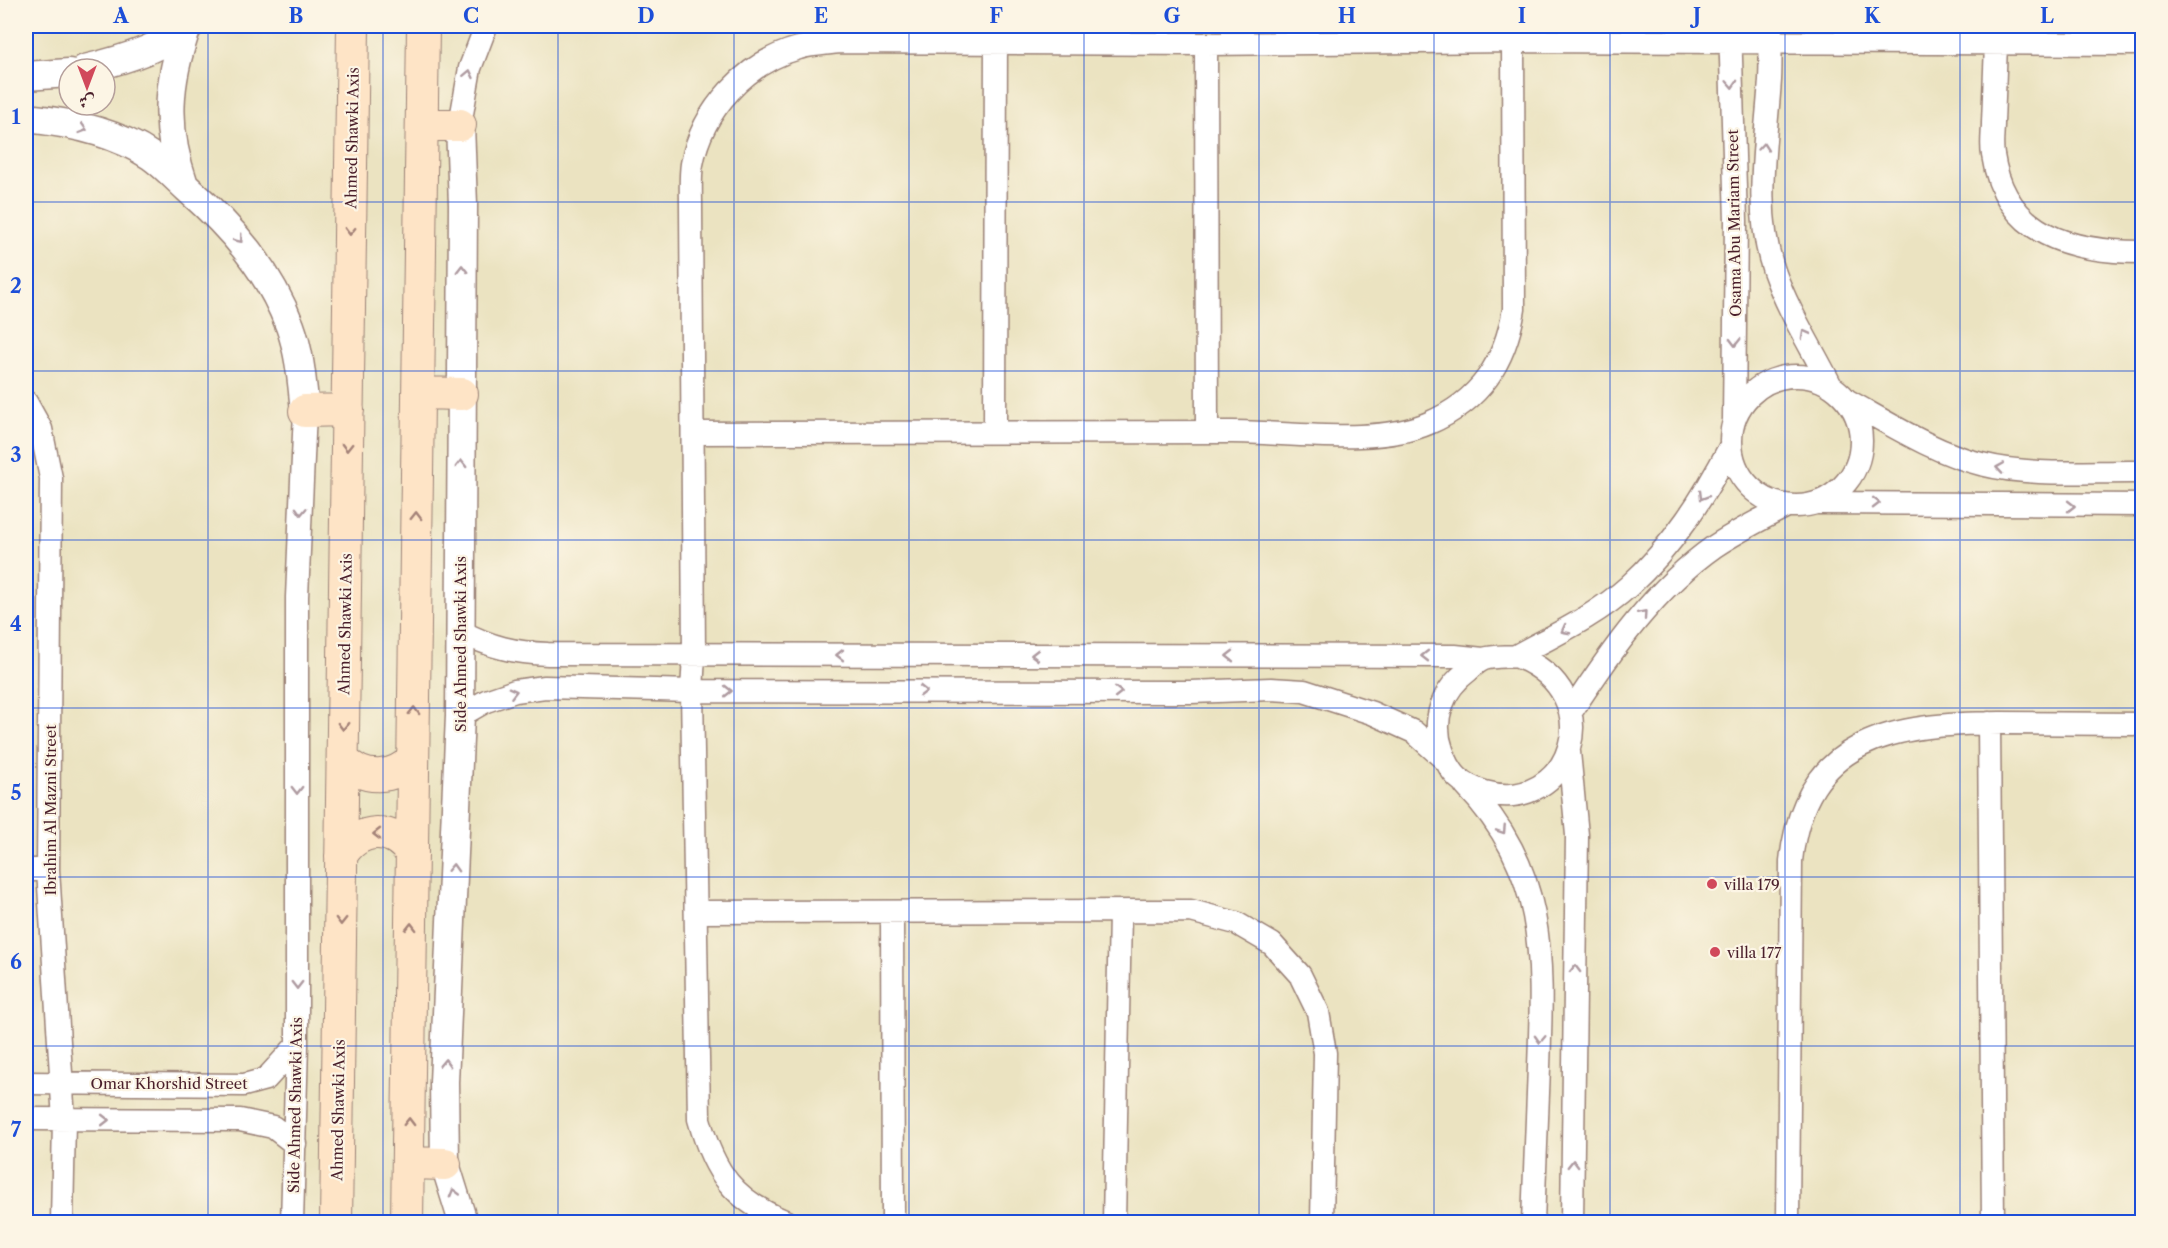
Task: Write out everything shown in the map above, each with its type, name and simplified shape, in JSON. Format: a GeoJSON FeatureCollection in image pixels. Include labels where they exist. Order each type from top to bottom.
{"type":"FeatureCollection","features":[{"type":"Feature","properties":{"kind":"main road","name":"Ahmed Shawki Axis"},"geometry":{"type":"LineString","coordinates":[[336,1222],[353,26]]}},
{"type":"Feature","properties":{"kind":"main road"},"geometry":{"type":"LineString","coordinates":[[407,1222],[423,26]]}},
{"type":"Feature","properties":{"kind":"main road"},"geometry":{"type":"LineString","coordinates":[[422,125],[460,125]]}},
{"type":"Feature","properties":{"kind":"main road"},"geometry":{"type":"LineString","coordinates":[[418,393],[462,394]]}},
{"type":"Feature","properties":{"kind":"main road"},"geometry":{"type":"LineString","coordinates":[[305,411],[348,410]]}},
{"type":"Feature","properties":{"kind":"main road"},"geometry":{"type":"LineString","coordinates":[[343,760],[357,771],[383,776],[400,770],[413,759]]}},
{"type":"Feature","properties":{"kind":"main road"},"geometry":{"type":"LineString","coordinates":[[342,856],[354,840],[372,832],[382,832],[400,840],[412,855]]}},
{"type":"Feature","properties":{"kind":"main road"},"geometry":{"type":"LineString","coordinates":[[408,1162],[445,1164]]}},
{"type":"Feature","properties":{"kind":"street"},"geometry":{"type":"LineString","coordinates":[[117,59],[180,34],[188,26]]}},
{"type":"Feature","properties":{"kind":"street"},"geometry":{"type":"LineString","coordinates":[[184,185],[171,131],[170,92],[188,26]]}},
{"type":"Feature","properties":{"kind":"street"},"geometry":{"type":"LineString","coordinates":[[460,125],[470,68],[486,26]]}},
{"type":"Feature","properties":{"kind":"street"},"geometry":{"type":"LineString","coordinates":[[995,431],[996,34]]}},
{"type":"Feature","properties":{"kind":"street"},"geometry":{"type":"LineString","coordinates":[[787,1222],[754,1207],[727,1184],[708,1153],[699,1119],[692,691],[694,656],[692,164],[705,125],[729,91],[760,64],[799,48],[840,42],[996,34],[1206,44],[1771,34],[1996,44],[2142,44]]}},
{"type":"Feature","properties":{"kind":"street","name":"Osama Abu Mariam Street"},"geometry":{"type":"LineString","coordinates":[[1729,34],[1736,221],[1734,421]]}},
{"type":"Feature","properties":{"kind":"street","name":"Osama Abu Mariam Street"},"geometry":{"type":"LineString","coordinates":[[1771,34],[1770,81],[1761,172],[1766,234],[1773,269],[1787,302],[1840,393]]}},
{"type":"Feature","properties":{"kind":"street"},"geometry":{"type":"LineString","coordinates":[[693,433],[995,431],[1369,435],[1408,431],[1446,415],[1472,396],[1495,369],[1510,336],[1514,309],[1513,40]]}},
{"type":"Feature","properties":{"kind":"street"},"geometry":{"type":"LineString","coordinates":[[1206,44],[1207,432]]}},
{"type":"Feature","properties":{"kind":"street"},"geometry":{"type":"LineString","coordinates":[[1996,44],[1992,155],[2004,190],[2021,218],[2048,236],[2076,247],[2108,252],[2142,252]]}},
{"type":"Feature","properties":{"kind":"street"},"geometry":{"type":"LineString","coordinates":[[132,54],[151,65],[170,92]]}},
{"type":"Feature","properties":{"kind":"street"},"geometry":{"type":"LineString","coordinates":[[26,76],[57,76]]}},
{"type":"Feature","properties":{"kind":"street"},"geometry":{"type":"LineString","coordinates":[[26,118],[78,127],[123,141],[151,156],[232,230],[269,283],[290,325],[298,351],[305,411]]}},
{"type":"Feature","properties":{"kind":"street","name":"Side Ahmed Shawki Axis"},"geometry":{"type":"LineString","coordinates":[[460,125],[462,394],[460,716],[444,1082],[445,1164],[463,1222]]}},
{"type":"Feature","properties":{"kind":"street"},"geometry":{"type":"LineString","coordinates":[[151,156],[164,145],[171,131]]}},
{"type":"Feature","properties":{"kind":"street"},"geometry":{"type":"LineString","coordinates":[[1787,506],[1766,499],[1748,485],[1736,466],[1731,445],[1734,421],[1745,400],[1763,385],[1785,377],[1809,377],[1936,446],[1981,464],[2031,471],[2142,471]]}},
{"type":"Feature","properties":{"kind":"street"},"geometry":{"type":"LineString","coordinates":[[1818,502],[1836,493],[1850,478],[1859,460],[1862,439],[1858,419],[1840,393]]}},
{"type":"Feature","properties":{"kind":"street","name":"Ibrahim Al Mazni Street"},"geometry":{"type":"LineString","coordinates":[[26,402],[41,429],[48,451],[51,478],[48,870],[64,1120],[62,1222]]}},
{"type":"Feature","properties":{"kind":"street","name":"Side Ahmed Shawki Axis"},"geometry":{"type":"LineString","coordinates":[[292,1222],[297,1045],[297,597],[305,411]]}},
{"type":"Feature","properties":{"kind":"street"},"geometry":{"type":"LineString","coordinates":[[460,631],[487,645],[517,654],[1432,656],[1483,659],[1516,656],[1578,623],[1629,586],[1668,544],[1702,499],[1731,445]]}},
{"type":"Feature","properties":{"kind":"street"},"geometry":{"type":"LineString","coordinates":[[1571,712],[1610,653],[1648,608],[1689,568],[1743,529],[1787,506],[1818,502],[2142,506]]}},
{"type":"Feature","properties":{"kind":"street"},"geometry":{"type":"LineString","coordinates":[[1516,656],[1535,664],[1562,691],[1571,712],[1573,732],[1569,752],[1577,835],[1572,1222]]}},
{"type":"Feature","properties":{"kind":"street"},"geometry":{"type":"LineString","coordinates":[[1445,760],[1438,738],[1438,714],[1447,693],[1462,675],[1483,659]]}},
{"type":"Feature","properties":{"kind":"street"},"geometry":{"type":"LineString","coordinates":[[460,716],[486,700],[515,691],[545,687],[692,691],[1191,692],[1271,689],[1304,691],[1372,713],[1414,732],[1445,760],[1486,808],[1509,843],[1524,875],[1537,922],[1542,981],[1533,1222]]}},
{"type":"Feature","properties":{"kind":"street"},"geometry":{"type":"LineString","coordinates":[[1788,1222],[1791,861],[1794,837],[1804,807],[1817,783],[1841,757],[1866,742],[1908,728],[1989,723],[2142,724]]}},
{"type":"Feature","properties":{"kind":"street"},"geometry":{"type":"LineString","coordinates":[[1989,723],[1993,1222]]}},
{"type":"Feature","properties":{"kind":"street"},"geometry":{"type":"LineString","coordinates":[[1465,786],[1492,794],[1516,794],[1538,786],[1556,772],[1569,752]]}},
{"type":"Feature","properties":{"kind":"street"},"geometry":{"type":"LineString","coordinates":[[26,870],[48,870]]}},
{"type":"Feature","properties":{"kind":"street"},"geometry":{"type":"LineString","coordinates":[[697,912],[1191,912],[1236,923],[1272,944],[1300,975],[1318,1012],[1325,1053],[1322,1222]]}},
{"type":"Feature","properties":{"kind":"street"},"geometry":{"type":"LineString","coordinates":[[892,913],[893,1222]]}},
{"type":"Feature","properties":{"kind":"street"},"geometry":{"type":"LineString","coordinates":[[1114,1222],[1120,913]]}},
{"type":"Feature","properties":{"kind":"street","name":"Omar Khorshid Street"},"geometry":{"type":"LineString","coordinates":[[26,1083],[254,1084],[266,1078],[297,1045]]}},
{"type":"Feature","properties":{"kind":"street"},"geometry":{"type":"LineString","coordinates":[[26,1119],[240,1120],[273,1127],[295,1144]]}},
{"type":"Feature","properties":{"kind":"place","name":"villa 179"},"geometry":{"type":"Point","coordinates":[1712,884]}},
{"type":"Feature","properties":{"kind":"place","name":"villa 177"},"geometry":{"type":"Point","coordinates":[1715,952]}}]}
